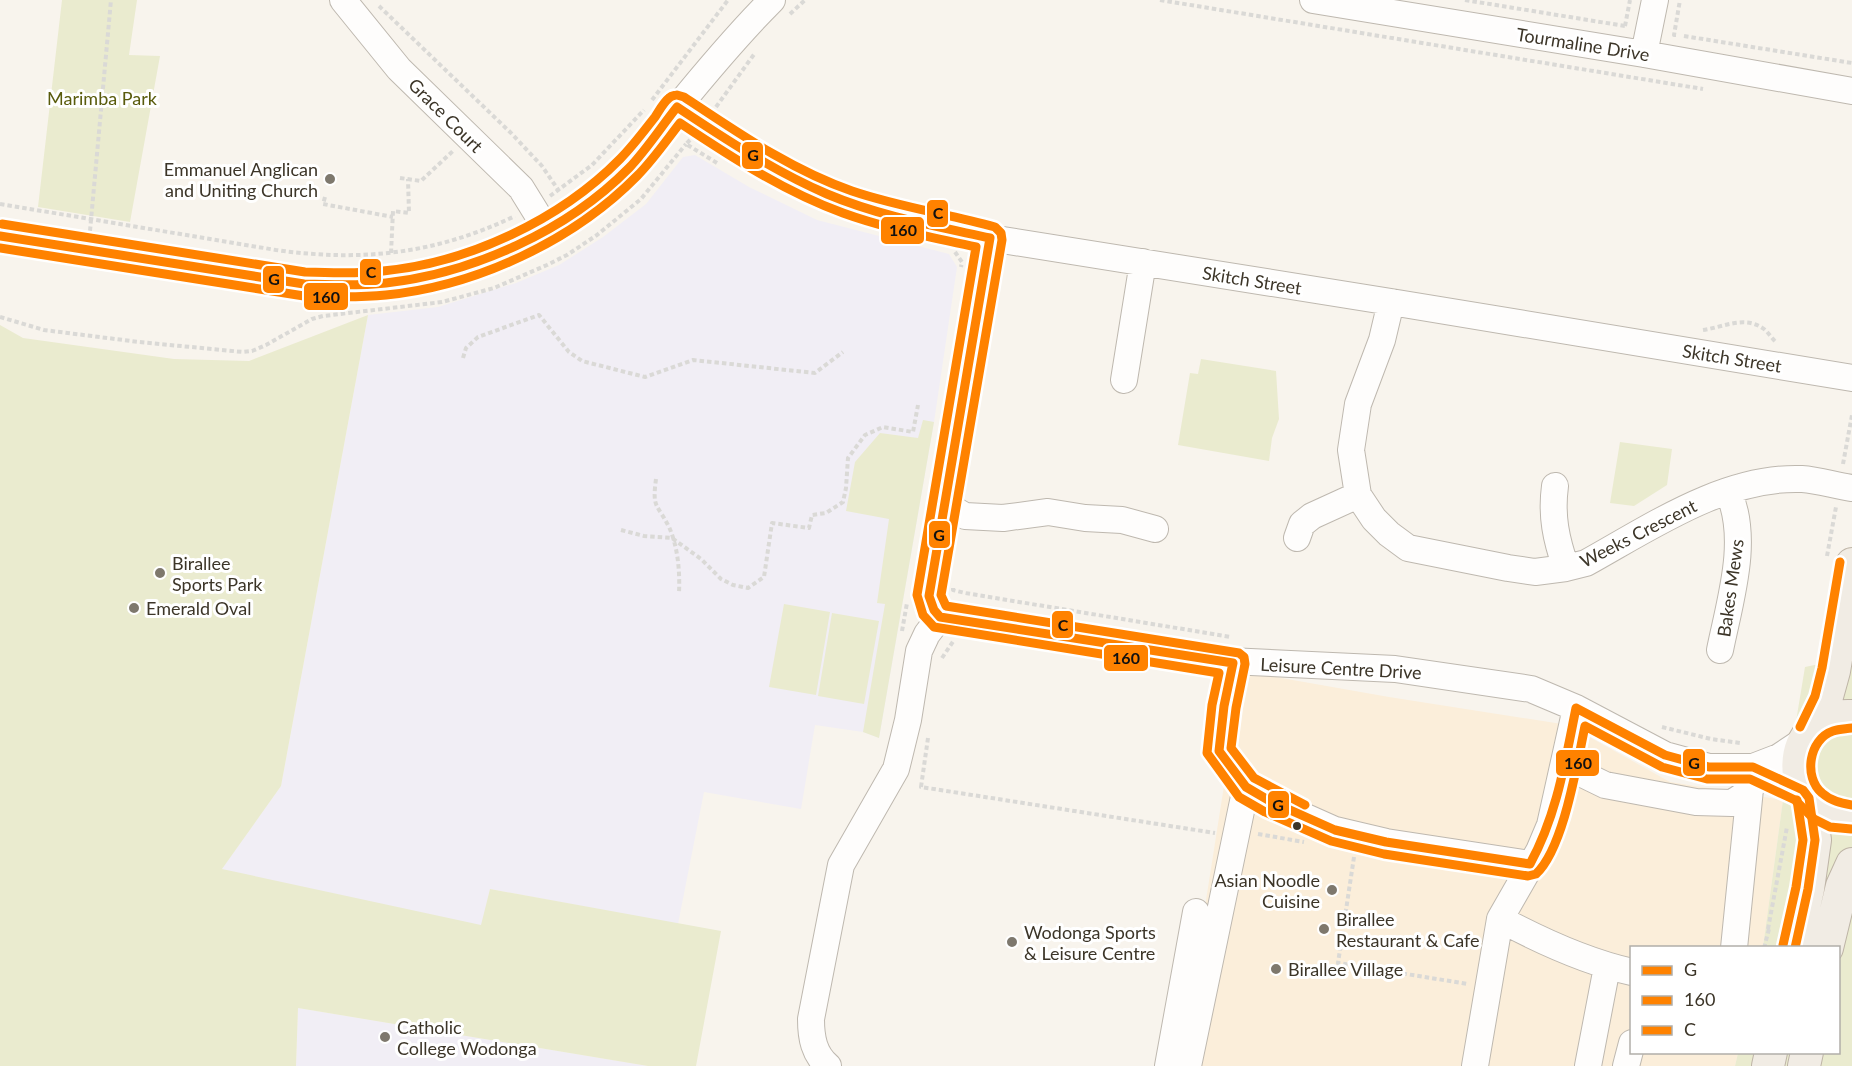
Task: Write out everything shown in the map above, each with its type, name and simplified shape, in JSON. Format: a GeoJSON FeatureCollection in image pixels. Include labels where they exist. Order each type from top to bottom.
{"type":"FeatureCollection","features":[{"type":"Feature","properties":{"kind":"main road"},"geometry":{"type":"LineString","coordinates":[[1795,946],[1808,889],[1815,840],[1806,794],[1798,769],[1798,759],[1826,700],[1852,564]]}},
{"type":"Feature","properties":{"kind":"main road"},"geometry":{"type":"LineString","coordinates":[[1808,735],[1822,723],[1835,717],[1852,716]]}},
{"type":"Feature","properties":{"kind":"main road"},"geometry":{"type":"LineString","coordinates":[[1806,794],[1821,809],[1835,816],[1852,817]]}},
{"type":"Feature","properties":{"kind":"main road"},"geometry":{"type":"LineString","coordinates":[[1827,946],[1842,886],[1852,864]]}},
{"type":"Feature","properties":{"kind":"street","name":"Grace Court"},"geometry":{"type":"LineString","coordinates":[[344,0],[399,69],[521,188],[547,230]]}},
{"type":"Feature","properties":{"kind":"street","name":"Tourmaline Drive"},"geometry":{"type":"LineString","coordinates":[[1313,0],[1644,54],[1852,91]]}},
{"type":"Feature","properties":{"kind":"street"},"geometry":{"type":"LineString","coordinates":[[1644,54],[1655,0]]}},
{"type":"Feature","properties":{"kind":"street"},"geometry":{"type":"LineString","coordinates":[[0,236],[304,284],[343,286],[401,281],[446,271],[522,244],[569,217],[594,198],[631,165],[747,25],[778,11]]}},
{"type":"Feature","properties":{"kind":"street","name":"Skitch Street"},"geometry":{"type":"LineString","coordinates":[[677,107],[712,119],[744,152],[828,194],[882,213],[990,238],[1852,378]]}},
{"type":"Feature","properties":{"kind":"street"},"geometry":{"type":"LineString","coordinates":[[828,1066],[816,1052],[811,1019],[841,865],[896,769],[908,720],[919,651],[927,634],[934,608],[946,505],[990,238]]}},
{"type":"Feature","properties":{"kind":"street"},"geometry":{"type":"LineString","coordinates":[[1124,380],[1143,262]]}},
{"type":"Feature","properties":{"kind":"street","name":"Weeks Crescent"},"geometry":{"type":"LineString","coordinates":[[1391,302],[1382,340],[1358,404],[1351,450],[1358,495],[1382,527],[1408,548],[1535,572],[1566,568],[1586,563],[1696,502],[1728,491],[1769,481],[1803,479],[1852,488]]}},
{"type":"Feature","properties":{"kind":"street"},"geometry":{"type":"LineString","coordinates":[[1555,486],[1552,506],[1557,542],[1566,568]]}},
{"type":"Feature","properties":{"kind":"street","name":"Bakes Mews"},"geometry":{"type":"LineString","coordinates":[[1720,650],[1736,566],[1739,536],[1734,504],[1728,491]]}},
{"type":"Feature","properties":{"kind":"street"},"geometry":{"type":"LineString","coordinates":[[1297,538],[1302,524],[1312,516],[1358,495]]}},
{"type":"Feature","properties":{"kind":"street"},"geometry":{"type":"LineString","coordinates":[[946,505],[965,516],[1003,518],[1048,512],[1085,518],[1122,520],[1155,529]]}},
{"type":"Feature","properties":{"kind":"street","name":"Leisure Centre Drive"},"geometry":{"type":"LineString","coordinates":[[934,608],[1208,660],[1395,669],[1531,689],[1576,708],[1665,755],[1709,767],[1730,768],[1751,779],[1806,794]]}},
{"type":"Feature","properties":{"kind":"street"},"geometry":{"type":"LineString","coordinates":[[1233,663],[1224,706],[1219,751],[1246,786],[1269,801],[1335,831],[1386,842],[1530,864]]}},
{"type":"Feature","properties":{"kind":"street"},"geometry":{"type":"LineString","coordinates":[[1475,1066],[1500,919],[1539,851],[1550,825],[1576,708]]}},
{"type":"Feature","properties":{"kind":"street","name":"Leisure Centre Drive"},"geometry":{"type":"LineString","coordinates":[[1751,779],[1808,735]]}},
{"type":"Feature","properties":{"kind":"street"},"geometry":{"type":"LineString","coordinates":[[1564,765],[1605,785],[1696,802],[1732,803],[1751,779]]}},
{"type":"Feature","properties":{"kind":"street"},"geometry":{"type":"LineString","coordinates":[[1734,946],[1751,779]]}},
{"type":"Feature","properties":{"kind":"street"},"geometry":{"type":"LineString","coordinates":[[1188,1066],[1229,832],[1246,786]]}},
{"type":"Feature","properties":{"kind":"street"},"geometry":{"type":"LineString","coordinates":[[1168,1066],[1196,912]]}},
{"type":"Feature","properties":{"kind":"street"},"geometry":{"type":"LineString","coordinates":[[1500,919],[1607,967],[1630,972]]}},
{"type":"Feature","properties":{"kind":"street"},"geometry":{"type":"LineString","coordinates":[[1588,1066],[1607,967]]}},
{"type":"Feature","properties":{"kind":"street"},"geometry":{"type":"LineString","coordinates":[[1626,1066],[1630,1051]]}},
{"type":"Feature","properties":{"kind":"path"},"geometry":{"type":"LineString","coordinates":[[88,249],[111,0]]}},
{"type":"Feature","properties":{"kind":"path"},"geometry":{"type":"LineString","coordinates":[[372,0],[543,166],[559,191]]}},
{"type":"Feature","properties":{"kind":"path"},"geometry":{"type":"LineString","coordinates":[[651,101],[728,0]]}},
{"type":"Feature","properties":{"kind":"path"},"geometry":{"type":"LineString","coordinates":[[778,11],[805,0]]}},
{"type":"Feature","properties":{"kind":"path"},"geometry":{"type":"LineString","coordinates":[[1160,0],[1711,91]]}},
{"type":"Feature","properties":{"kind":"path"},"geometry":{"type":"LineString","coordinates":[[1465,0],[1625,26]]}},
{"type":"Feature","properties":{"kind":"path"},"geometry":{"type":"LineString","coordinates":[[1680,0],[1674,35],[1852,63]]}},
{"type":"Feature","properties":{"kind":"path"},"geometry":{"type":"LineString","coordinates":[[724,166],[686,144],[712,119],[715,109],[760,47]]}},
{"type":"Feature","properties":{"kind":"path"},"geometry":{"type":"LineString","coordinates":[[0,204],[310,254],[359,256],[391,253],[425,248],[464,237],[532,207],[559,191],[592,165],[645,110]]}},
{"type":"Feature","properties":{"kind":"path"},"geometry":{"type":"LineString","coordinates":[[400,178],[421,181],[491,114]]}},
{"type":"Feature","properties":{"kind":"path"},"geometry":{"type":"LineString","coordinates":[[391,253],[393,211],[409,213],[408,179]]}},
{"type":"Feature","properties":{"kind":"path"},"geometry":{"type":"LineString","coordinates":[[325,196],[324,204],[393,217]]}},
{"type":"Feature","properties":{"kind":"path"},"geometry":{"type":"LineString","coordinates":[[945,250],[955,252],[962,262],[960,274]]}},
{"type":"Feature","properties":{"kind":"path"},"geometry":{"type":"LineString","coordinates":[[463,358],[466,348],[478,336],[539,315],[569,352],[582,361],[645,377],[693,360],[815,373],[843,352]]}},
{"type":"Feature","properties":{"kind":"path"},"geometry":{"type":"LineString","coordinates":[[1696,330],[1745,322],[1761,327],[1774,341],[1786,346]]}},
{"type":"Feature","properties":{"kind":"path"},"geometry":{"type":"LineString","coordinates":[[621,530],[644,536],[672,538],[701,559],[721,579],[733,585],[748,588],[764,577],[772,523],[809,528],[812,515],[826,513],[843,502],[848,458],[865,435],[883,427],[913,432],[918,405]]}},
{"type":"Feature","properties":{"kind":"path"},"geometry":{"type":"LineString","coordinates":[[656,479],[655,506],[669,528],[672,538],[680,576],[679,593]]}},
{"type":"Feature","properties":{"kind":"path"},"geometry":{"type":"LineString","coordinates":[[902,632],[934,608],[965,593]]}},
{"type":"Feature","properties":{"kind":"path"},"geometry":{"type":"LineString","coordinates":[[934,608],[957,635],[936,666]]}},
{"type":"Feature","properties":{"kind":"path"},"geometry":{"type":"LineString","coordinates":[[928,735],[921,788],[1308,842]]}},
{"type":"Feature","properties":{"kind":"path"},"geometry":{"type":"LineString","coordinates":[[896,769],[923,776]]}},
{"type":"Feature","properties":{"kind":"path"},"geometry":{"type":"LineString","coordinates":[[1355,850],[1338,963],[1366,967]]}},
{"type":"Feature","properties":{"kind":"shaded area"},"geometry":{"type":"Polygon","coordinates":[[[695,155],[749,187],[817,220],[949,254],[957,267],[934,422],[879,738],[863,732],[815,725],[801,809],[704,792],[678,924],[490,889],[482,926],[221,870],[281,786],[368,315],[438,307],[516,283],[559,265],[603,237],[646,204],[683,157],[695,155]]]}},
{"type":"Feature","properties":{"kind":"shaded area","name":"Birallee Village"},"geometry":{"type":"Polygon","coordinates":[[[1242,671],[1568,725],[1670,782],[1783,800],[1763,946],[1630,946],[1630,1054],[1738,1054],[1735,1066],[1180,1066],[1242,671]]]}},
{"type":"Feature","properties":{"kind":"shaded area","name":"Catholic College Wodonga"},"geometry":{"type":"Polygon","coordinates":[[[298,1008],[648,1066],[296,1066],[298,1008]]]}},
{"type":"Feature","properties":{"kind":"green space","name":"Marimba Park"},"geometry":{"type":"Polygon","coordinates":[[[62,0],[137,0],[129,55],[160,56],[130,222],[38,207],[62,0]]]}},
{"type":"Feature","properties":{"kind":"green space","name":"Birallee Sports Park"},"geometry":{"type":"Polygon","coordinates":[[[368,315],[281,786],[222,869],[481,925],[490,889],[721,931],[696,1066],[648,1066],[298,1008],[296,1066],[0,1066],[0,325],[23,338],[174,359],[249,361],[368,315]]]}},
{"type":"Feature","properties":{"kind":"green space"},"geometry":{"type":"Polygon","coordinates":[[[1201,359],[1276,371],[1279,419],[1272,438],[1269,461],[1178,445],[1190,373],[1198,374],[1201,359]]]}},
{"type":"Feature","properties":{"kind":"green space"},"geometry":{"type":"Polygon","coordinates":[[[923,420],[934,422],[879,738],[863,732],[885,604],[877,603],[889,519],[846,511],[855,462],[880,433],[918,438],[923,420]]]}},
{"type":"Feature","properties":{"kind":"green space"},"geometry":{"type":"Polygon","coordinates":[[[1620,442],[1672,449],[1667,485],[1634,506],[1610,503],[1620,442]]]}},
{"type":"Feature","properties":{"kind":"green space"},"geometry":{"type":"Polygon","coordinates":[[[784,604],[830,612],[816,695],[769,687],[784,604]]]}},
{"type":"Feature","properties":{"kind":"green space"},"geometry":{"type":"Polygon","coordinates":[[[832,613],[879,621],[864,704],[818,696],[832,613]]]}},
{"type":"Feature","properties":{"kind":"green space"},"geometry":{"type":"Polygon","coordinates":[[[1852,657],[1852,1066],[1735,1066],[1738,1054],[1840,1054],[1840,946],[1763,946],[1783,800],[1805,667],[1852,657]]]}},
{"type":"Feature","properties":{"kind":"transit line","name":"C"},"geometry":{"type":"LineString","coordinates":[[2,224],[305,272],[364,273],[415,266],[480,248],[511,235],[570,201],[620,159],[643,133],[665,102],[671,96],[677,95],[684,97],[765,149],[829,182],[888,202],[995,227],[1001,233],[1002,240],[941,595],[946,606],[1239,653],[1244,657],[1245,664],[1231,748],[1254,778],[1305,805]]}},
{"type":"Feature","properties":{"kind":"transit line","name":"G"},"geometry":{"type":"LineString","coordinates":[[0,236],[304,284],[366,285],[419,278],[485,259],[548,229],[577,211],[629,168],[677,107],[769,165],[827,194],[887,214],[990,238],[929,596],[934,610],[940,617],[1233,663],[1224,706],[1219,751],[1246,787],[1270,801],[1335,830],[1386,842],[1530,864],[1554,807],[1576,708],[1665,755],[1709,767],[1753,767],[1803,790],[1809,798],[1815,840],[1808,889],[1795,946]]}},
{"type":"Feature","properties":{"kind":"transit line","name":"160"},"geometry":{"type":"LineString","coordinates":[[0,248],[304,296],[365,297],[420,290],[488,271],[553,240],[583,221],[637,176],[680,123],[759,173],[821,204],[876,224],[976,247],[917,595],[923,615],[934,627],[1219,673],[1212,705],[1207,753],[1239,797],[1265,812],[1331,841],[1384,854],[1528,876],[1536,874],[1546,862],[1562,826],[1585,726],[1662,767],[1707,779],[1750,779],[1795,800],[1814,819],[1830,827],[1851,829]]}},
{"type":"Feature","properties":{"kind":"transit line","name":"C"},"geometry":{"type":"LineString","coordinates":[[1800,727],[1815,696],[1822,668],[1840,562]]}},
{"type":"Feature","properties":{"kind":"transit line","name":"C"},"geometry":{"type":"LineString","coordinates":[[1852,728],[1835,730],[1825,735],[1818,742],[1811,759],[1812,778],[1822,793],[1833,800],[1852,805]]}},
{"type":"Feature","properties":{"kind":"transit line","name":"C"},"geometry":{"type":"LineString","coordinates":[[1783,945],[1796,887],[1803,840],[1797,800]]}},
{"type":"Feature","properties":{"kind":"place","name":"Emmanuel Anglican and Uniting Church"},"geometry":{"type":"Point","coordinates":[330,179]}},
{"type":"Feature","properties":{"kind":"place","name":"Birallee Sports Park"},"geometry":{"type":"Point","coordinates":[160,573]}},
{"type":"Feature","properties":{"kind":"place","name":"Emerald Oval"},"geometry":{"type":"Point","coordinates":[134,608]}},
{"type":"Feature","properties":{"kind":"place","name":"Asian Noodle Cuisine"},"geometry":{"type":"Point","coordinates":[1332,890]}},
{"type":"Feature","properties":{"kind":"place","name":"Birallee Restaurant & Cafe"},"geometry":{"type":"Point","coordinates":[1324,929]}},
{"type":"Feature","properties":{"kind":"place","name":"Wodonga Sports & Leisure Centre"},"geometry":{"type":"Point","coordinates":[1012,942]}},
{"type":"Feature","properties":{"kind":"place","name":"Birallee Village"},"geometry":{"type":"Point","coordinates":[1276,969]}},
{"type":"Feature","properties":{"kind":"place","name":"Catholic College Wodonga"},"geometry":{"type":"Point","coordinates":[385,1037]}}]}
